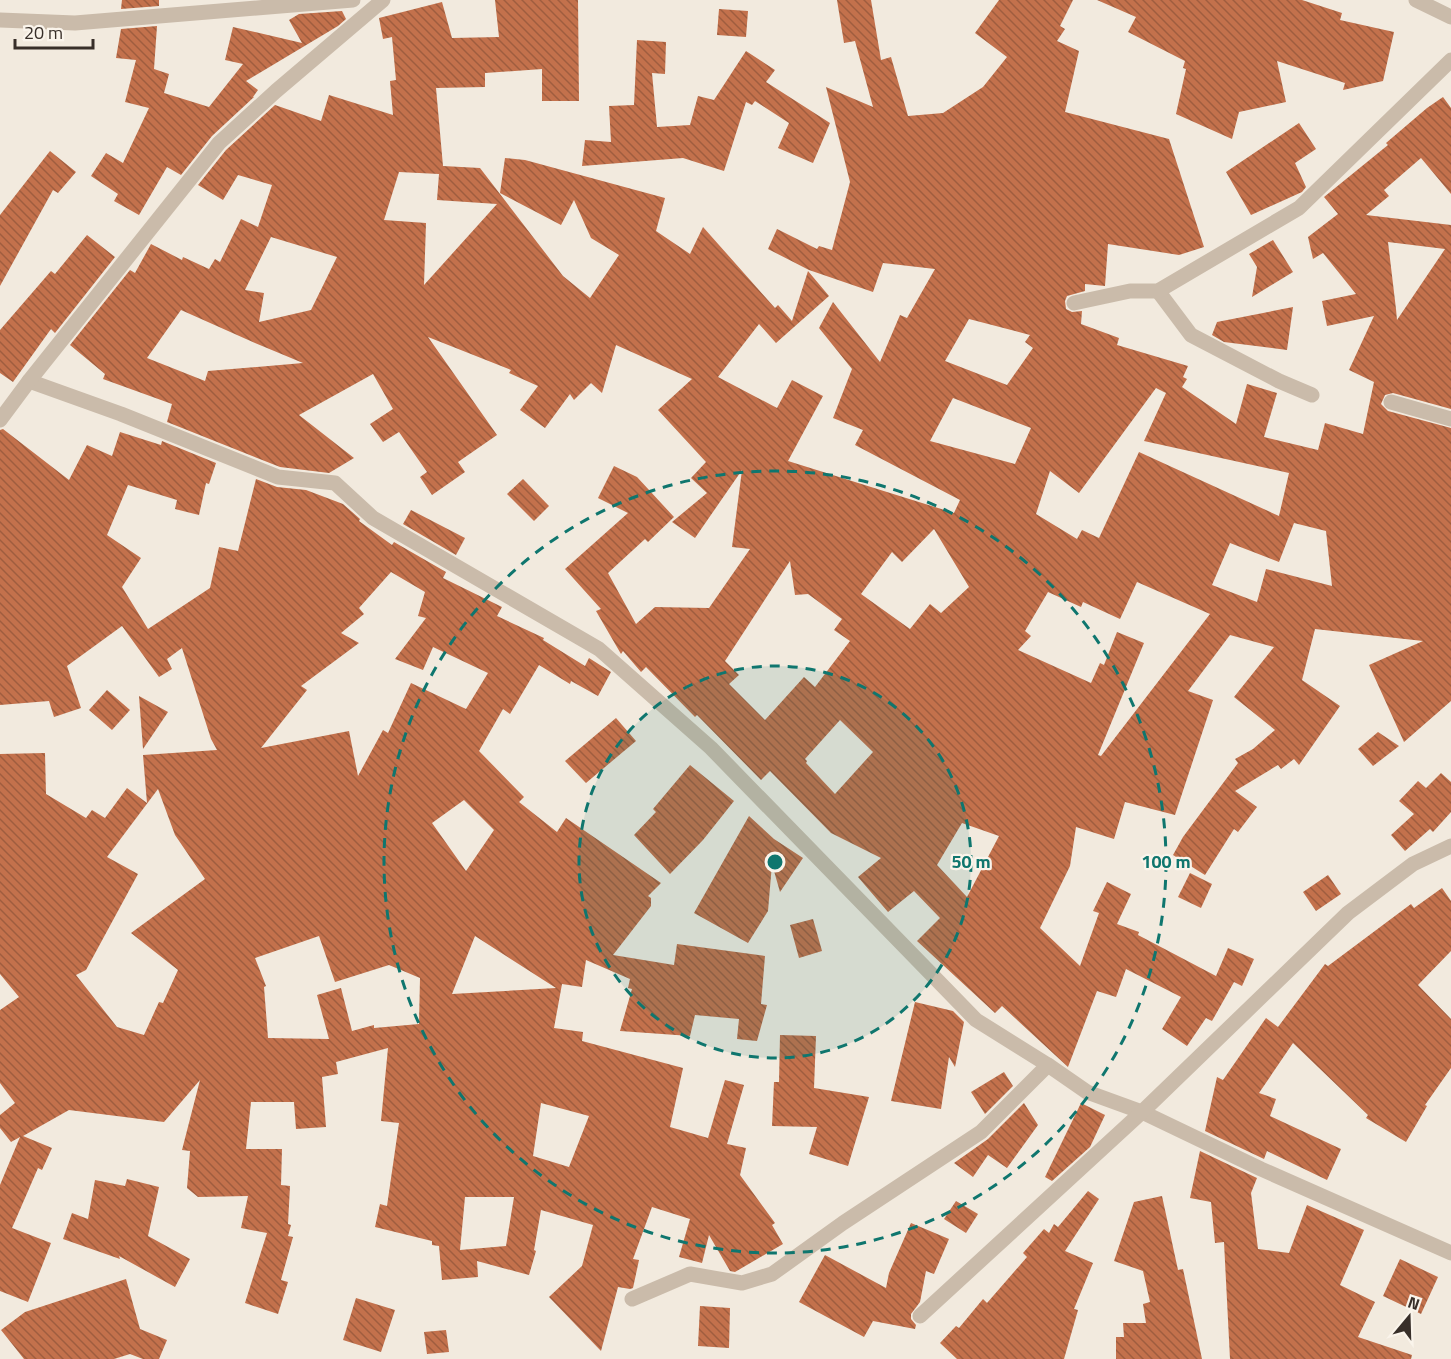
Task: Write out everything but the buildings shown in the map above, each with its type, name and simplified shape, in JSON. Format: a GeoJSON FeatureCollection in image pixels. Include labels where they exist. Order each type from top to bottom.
{"type":"FeatureCollection","features":[{"type":"Feature","properties":{"kind":"street"},"geometry":{"type":"LineString","coordinates":[[0,20],[75,23],[353,0]]}},
{"type":"Feature","properties":{"kind":"street"},"geometry":{"type":"LineString","coordinates":[[1,419],[219,143],[383,0]]}},
{"type":"Feature","properties":{"kind":"street"},"geometry":{"type":"LineString","coordinates":[[1416,0],[1451,17]]}},
{"type":"Feature","properties":{"kind":"street"},"geometry":{"type":"LineString","coordinates":[[1074,303],[1130,291],[1158,291],[1299,208],[1451,60]]}},
{"type":"Feature","properties":{"kind":"street"},"geometry":{"type":"LineString","coordinates":[[1158,291],[1191,334],[1279,381],[1312,395]]}},
{"type":"Feature","properties":{"kind":"street"},"geometry":{"type":"LineString","coordinates":[[29,381],[121,414],[278,477],[334,483],[374,518],[599,649],[711,748],[976,1020],[1087,1092],[1142,1112],[1261,1169],[1451,1253]]}},
{"type":"Feature","properties":{"kind":"street"},"geometry":{"type":"LineString","coordinates":[[1390,402],[1451,419]]}},
{"type":"Feature","properties":{"kind":"street"},"geometry":{"type":"LineString","coordinates":[[920,1316],[1142,1112],[1348,913],[1413,864],[1451,846]]}},
{"type":"Feature","properties":{"kind":"street"},"geometry":{"type":"LineString","coordinates":[[632,1299],[690,1274],[742,1283],[772,1274],[843,1223],[981,1132],[1048,1065]]}}]}
